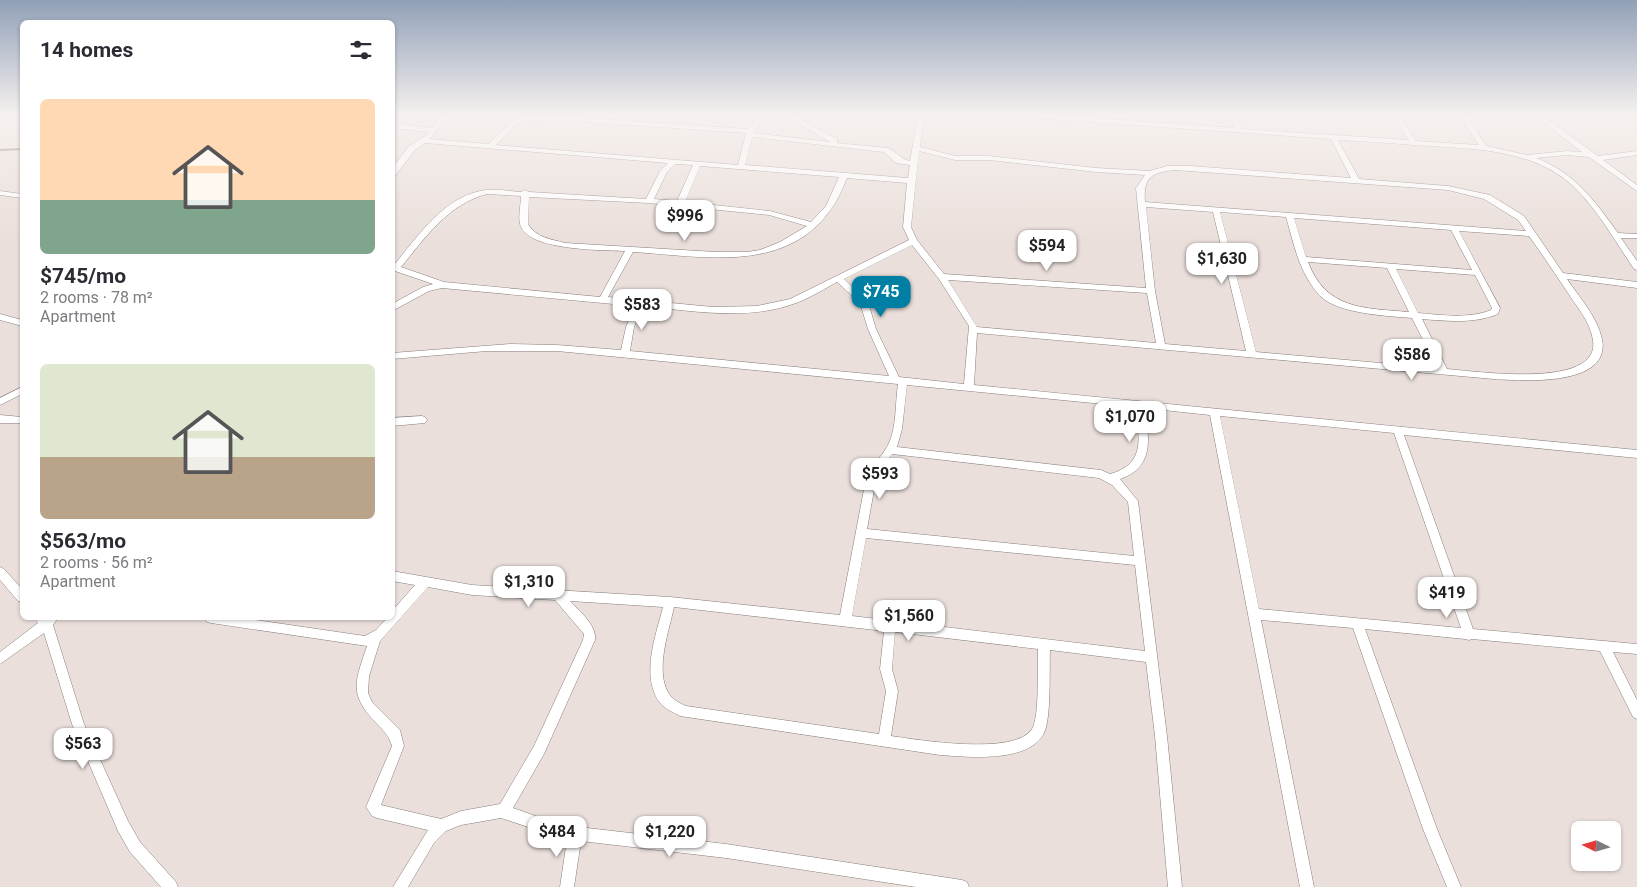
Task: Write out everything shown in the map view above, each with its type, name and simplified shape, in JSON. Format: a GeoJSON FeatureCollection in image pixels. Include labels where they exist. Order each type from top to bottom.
{"type":"FeatureCollection","features":[{"type":"Feature","properties":{"kind":"street"},"geometry":{"type":"LineString","coordinates":[[395,170],[405,157]]}},
{"type":"Feature","properties":{"kind":"street"},"geometry":{"type":"LineString","coordinates":[[630,157],[911,181]]}},
{"type":"Feature","properties":{"kind":"street"},"geometry":{"type":"LineString","coordinates":[[741,167],[744,157]]}},
{"type":"Feature","properties":{"kind":"street"},"geometry":{"type":"LineString","coordinates":[[896,157],[913,164]]}},
{"type":"Feature","properties":{"kind":"street"},"geometry":{"type":"LineString","coordinates":[[914,157],[907,227],[913,241],[942,278],[971,321],[974,330],[969,387]]}},
{"type":"Feature","properties":{"kind":"street"},"geometry":{"type":"LineString","coordinates":[[953,157],[989,158],[1096,170],[1150,173]]}},
{"type":"Feature","properties":{"kind":"street"},"geometry":{"type":"LineString","coordinates":[[1344,157],[1356,180]]}},
{"type":"Feature","properties":{"kind":"street"},"geometry":{"type":"LineString","coordinates":[[1526,157],[1563,176],[1582,193],[1637,267]]}},
{"type":"Feature","properties":{"kind":"street"},"geometry":{"type":"LineString","coordinates":[[1553,157],[1563,176]]}},
{"type":"Feature","properties":{"kind":"street"},"geometry":{"type":"LineString","coordinates":[[1593,157],[1637,189]]}},
{"type":"Feature","properties":{"kind":"street"},"geometry":{"type":"LineString","coordinates":[[649,201],[664,171],[674,161]]}},
{"type":"Feature","properties":{"kind":"street"},"geometry":{"type":"LineString","coordinates":[[680,204],[698,163]]}},
{"type":"Feature","properties":{"kind":"street"},"geometry":{"type":"LineString","coordinates":[[974,330],[1444,372],[1534,378],[1557,376],[1576,371],[1592,362],[1598,350],[1596,334],[1590,319],[1533,234],[1520,218],[1512,212],[1481,195],[1448,188],[1190,168],[1160,169],[1150,173],[1142,181],[1140,188],[1151,291],[1161,346]]}},
{"type":"Feature","properties":{"kind":"street"},"geometry":{"type":"LineString","coordinates":[[525,192],[524,224],[539,239],[565,245],[716,256],[751,254],[767,250],[791,240],[812,225],[826,211],[844,175]]}},
{"type":"Feature","properties":{"kind":"street"},"geometry":{"type":"LineString","coordinates":[[812,225],[770,213],[649,201],[525,192],[487,192],[466,198],[440,217],[395,267],[443,285],[725,311],[757,310],[793,301],[913,241]]}},
{"type":"Feature","properties":{"kind":"street"},"geometry":{"type":"LineString","coordinates":[[0,193],[20,196]]}},
{"type":"Feature","properties":{"kind":"street"},"geometry":{"type":"LineString","coordinates":[[1141,204],[1533,234]]}},
{"type":"Feature","properties":{"kind":"street"},"geometry":{"type":"LineString","coordinates":[[1216,210],[1252,355]]}},
{"type":"Feature","properties":{"kind":"street"},"geometry":{"type":"LineString","coordinates":[[1289,215],[1313,283],[1331,300],[1342,305],[1365,310],[1415,315],[1460,318],[1482,317],[1492,314],[1496,308],[1454,228]]}},
{"type":"Feature","properties":{"kind":"street"},"geometry":{"type":"LineString","coordinates":[[1615,235],[1637,236]]}},
{"type":"Feature","properties":{"kind":"street"},"geometry":{"type":"LineString","coordinates":[[604,299],[630,250]]}},
{"type":"Feature","properties":{"kind":"street"},"geometry":{"type":"LineString","coordinates":[[1304,259],[1478,273]]}},
{"type":"Feature","properties":{"kind":"street"},"geometry":{"type":"LineString","coordinates":[[1390,266],[1444,372]]}},
{"type":"Feature","properties":{"kind":"street"},"geometry":{"type":"LineString","coordinates":[[1560,276],[1637,285]]}},
{"type":"Feature","properties":{"kind":"street"},"geometry":{"type":"LineString","coordinates":[[838,278],[862,298],[872,329],[899,380],[895,440],[890,450],[873,472],[845,621]]}},
{"type":"Feature","properties":{"kind":"street"},"geometry":{"type":"LineString","coordinates":[[942,278],[1151,291]]}},
{"type":"Feature","properties":{"kind":"street"},"geometry":{"type":"LineString","coordinates":[[395,306],[426,289],[443,285]]}},
{"type":"Feature","properties":{"kind":"street"},"geometry":{"type":"LineString","coordinates":[[624,353],[630,328],[640,303]]}},
{"type":"Feature","properties":{"kind":"street"},"geometry":{"type":"LineString","coordinates":[[0,317],[20,322]]}},
{"type":"Feature","properties":{"kind":"street"},"geometry":{"type":"LineString","coordinates":[[395,356],[525,346],[624,353],[1637,454]]}},
{"type":"Feature","properties":{"kind":"street"},"geometry":{"type":"LineString","coordinates":[[0,402],[20,391]]}},
{"type":"Feature","properties":{"kind":"street"},"geometry":{"type":"LineString","coordinates":[[1110,478],[1132,470],[1142,455],[1143,436],[1138,404]]}},
{"type":"Feature","properties":{"kind":"street"},"geometry":{"type":"LineString","coordinates":[[1214,411],[1307,887]]}},
{"type":"Feature","properties":{"kind":"street"},"geometry":{"type":"LineString","coordinates":[[0,419],[20,420]]}},
{"type":"Feature","properties":{"kind":"street"},"geometry":{"type":"LineString","coordinates":[[395,422],[422,420]]}},
{"type":"Feature","properties":{"kind":"street"},"geometry":{"type":"LineString","coordinates":[[1397,429],[1470,635]]}},
{"type":"Feature","properties":{"kind":"street"},"geometry":{"type":"LineString","coordinates":[[890,450],[1101,474],[1110,478],[1125,490],[1133,500],[1176,887]]}},
{"type":"Feature","properties":{"kind":"street"},"geometry":{"type":"LineString","coordinates":[[862,533],[1140,561]]}},
{"type":"Feature","properties":{"kind":"street"},"geometry":{"type":"LineString","coordinates":[[0,572],[20,595]]}},
{"type":"Feature","properties":{"kind":"street"},"geometry":{"type":"LineString","coordinates":[[395,577],[472,590],[670,602],[1151,657]]}},
{"type":"Feature","properties":{"kind":"street"},"geometry":{"type":"LineString","coordinates":[[395,616],[425,582]]}},
{"type":"Feature","properties":{"kind":"street"},"geometry":{"type":"LineString","coordinates":[[504,811],[539,750],[589,640],[590,634],[588,630],[560,596]]}},
{"type":"Feature","properties":{"kind":"street"},"geometry":{"type":"LineString","coordinates":[[670,602],[658,656],[657,673],[663,697],[673,706],[684,712],[940,749],[974,751],[1015,747],[1030,740],[1038,731],[1042,714],[1044,646]]}},
{"type":"Feature","properties":{"kind":"street"},"geometry":{"type":"LineString","coordinates":[[1254,614],[1637,649]]}},
{"type":"Feature","properties":{"kind":"street"},"geometry":{"type":"LineString","coordinates":[[0,659],[47,620],[78,724],[125,831],[135,847],[171,887]]}},
{"type":"Feature","properties":{"kind":"street"},"geometry":{"type":"LineString","coordinates":[[225,620],[360,640],[375,638]]}},
{"type":"Feature","properties":{"kind":"street"},"geometry":{"type":"LineString","coordinates":[[391,620],[375,638],[362,676],[362,692],[368,706],[395,734],[398,746],[373,807],[377,811],[441,826]]}},
{"type":"Feature","properties":{"kind":"street"},"geometry":{"type":"LineString","coordinates":[[1357,624],[1430,829],[1454,887]]}},
{"type":"Feature","properties":{"kind":"street"},"geometry":{"type":"LineString","coordinates":[[884,741],[892,691],[886,669],[890,627]]}},
{"type":"Feature","properties":{"kind":"street"},"geometry":{"type":"LineString","coordinates":[[1604,646],[1637,713]]}},
{"type":"Feature","properties":{"kind":"street"},"geometry":{"type":"LineString","coordinates":[[400,887],[428,838],[441,826],[461,818],[504,811],[552,830],[726,851],[962,887]]}},
{"type":"Feature","properties":{"kind":"street"},"geometry":{"type":"LineString","coordinates":[[567,887],[575,833]]}}]}
